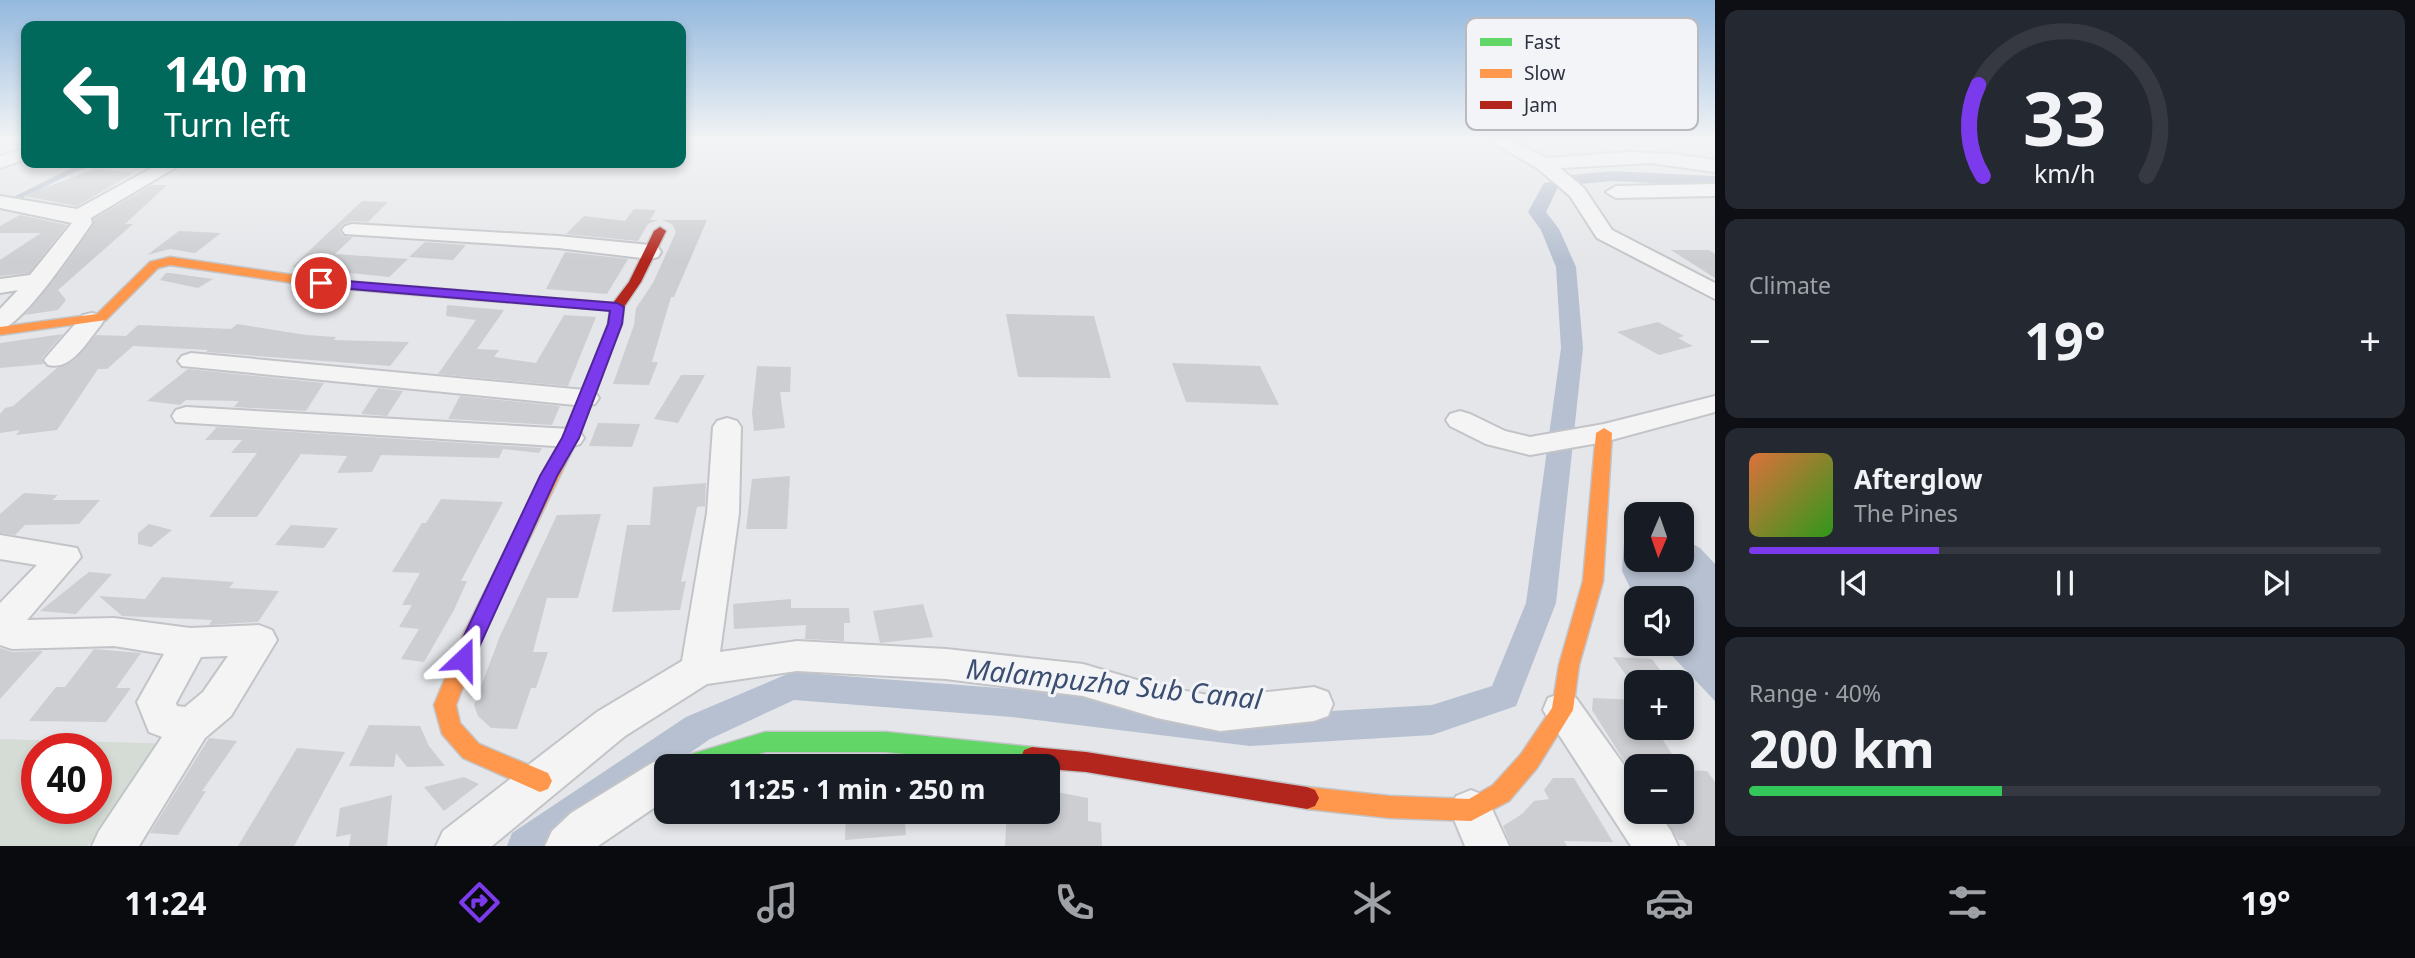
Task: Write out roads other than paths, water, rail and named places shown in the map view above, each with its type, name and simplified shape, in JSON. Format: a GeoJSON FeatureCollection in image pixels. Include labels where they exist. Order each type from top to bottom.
{"type":"FeatureCollection","features":[{"type":"Feature","properties":{"kind":"street"},"geometry":{"type":"LineString","coordinates":[[0,202],[80,216],[143,180]]}},
{"type":"Feature","properties":{"kind":"street"},"geometry":{"type":"LineString","coordinates":[[1563,180],[1577,192],[1604,234],[1715,292]]}},
{"type":"Feature","properties":{"kind":"street"},"geometry":{"type":"LineString","coordinates":[[1616,192],[1715,190]]}},
{"type":"Feature","properties":{"kind":"street"},"geometry":{"type":"LineString","coordinates":[[0,323],[38,281],[82,223],[80,216]]}},
{"type":"Feature","properties":{"kind":"street"},"geometry":{"type":"LineString","coordinates":[[352,230],[558,242],[650,252]]}},
{"type":"Feature","properties":{"kind":"street"},"geometry":{"type":"LineString","coordinates":[[540,781],[471,751],[450,727],[445,705],[473,635],[570,438],[615,324],[617,307],[660,231]]}},
{"type":"Feature","properties":{"kind":"street"},"geometry":{"type":"LineString","coordinates":[[0,331],[92,320],[109,312],[154,265],[170,261],[321,283],[617,307]]}},
{"type":"Feature","properties":{"kind":"street"},"geometry":{"type":"LineString","coordinates":[[0,286],[38,281]]}},
{"type":"Feature","properties":{"kind":"street"},"geometry":{"type":"LineString","coordinates":[[57,360],[92,320]]}},
{"type":"Feature","properties":{"kind":"street"},"geometry":{"type":"LineString","coordinates":[[191,361],[585,398]]}},
{"type":"Feature","properties":{"kind":"street"},"geometry":{"type":"LineString","coordinates":[[1460,419],[1496,438],[1530,446],[1604,433],[1715,404]]}},
{"type":"Feature","properties":{"kind":"street"},"geometry":{"type":"LineString","coordinates":[[186,416],[570,438]]}},
{"type":"Feature","properties":{"kind":"street"},"geometry":{"type":"LineString","coordinates":[[699,670],[723,513],[727,427]]}},
{"type":"Feature","properties":{"kind":"street"},"geometry":{"type":"LineString","coordinates":[[1060,759],[1284,795],[1390,807],[1479,828],[1501,793],[1529,761],[1562,710],[1569,664],[1593,581],[1604,433]]}},
{"type":"Feature","properties":{"kind":"street"},"geometry":{"type":"LineString","coordinates":[[0,547],[65,557],[0,628],[12,635],[114,632],[190,643],[259,640],[217,704],[191,726],[114,846]]}},
{"type":"Feature","properties":{"kind":"street"},"geometry":{"type":"LineString","coordinates":[[190,643],[156,702],[163,720],[191,726]]}},
{"type":"Feature","properties":{"kind":"street"},"geometry":{"type":"LineString","coordinates":[[458,846],[611,724],[699,670],[797,656],[946,664],[1083,680],[1157,702],[1220,714],[1314,704]]}},
{"type":"Feature","properties":{"kind":"street"},"geometry":{"type":"LineString","coordinates":[[1562,710],[1656,846]]}},
{"type":"Feature","properties":{"kind":"street"},"geometry":{"type":"LineString","coordinates":[[725,754],[765,742],[886,742],[1006,754]]}},
{"type":"Feature","properties":{"kind":"street"},"geometry":{"type":"LineString","coordinates":[[567,846],[586,828],[654,784]]}},
{"type":"Feature","properties":{"kind":"water"},"geometry":{"type":"Polygon","coordinates":[[[1624,541],[1624,572],[1694,572],[1694,545],[1715,564],[1715,701],[1694,679],[1694,670],[1686,670],[1672,656],[1694,656],[1694,586],[1629,586],[1622,571],[1624,541]]]}},
{"type":"Feature","properties":{"kind":"waterway"},"geometry":{"type":"LineString","coordinates":[[11,201],[52,180]]}},
{"type":"Feature","properties":{"kind":"waterway","name":"Malampuzha Sub Canal"},"geometry":{"type":"LineString","coordinates":[[1704,180],[1715,181]]}},
{"type":"Feature","properties":{"kind":"waterway","name":"Malampuzha Sub Canal"},"geometry":{"type":"LineString","coordinates":[[526,846],[698,728],[792,686],[1012,703],[1250,731],[1432,720],[1504,696],[1541,603],[1572,348],[1566,267],[1550,229],[1537,212],[1550,187]]}}]}
